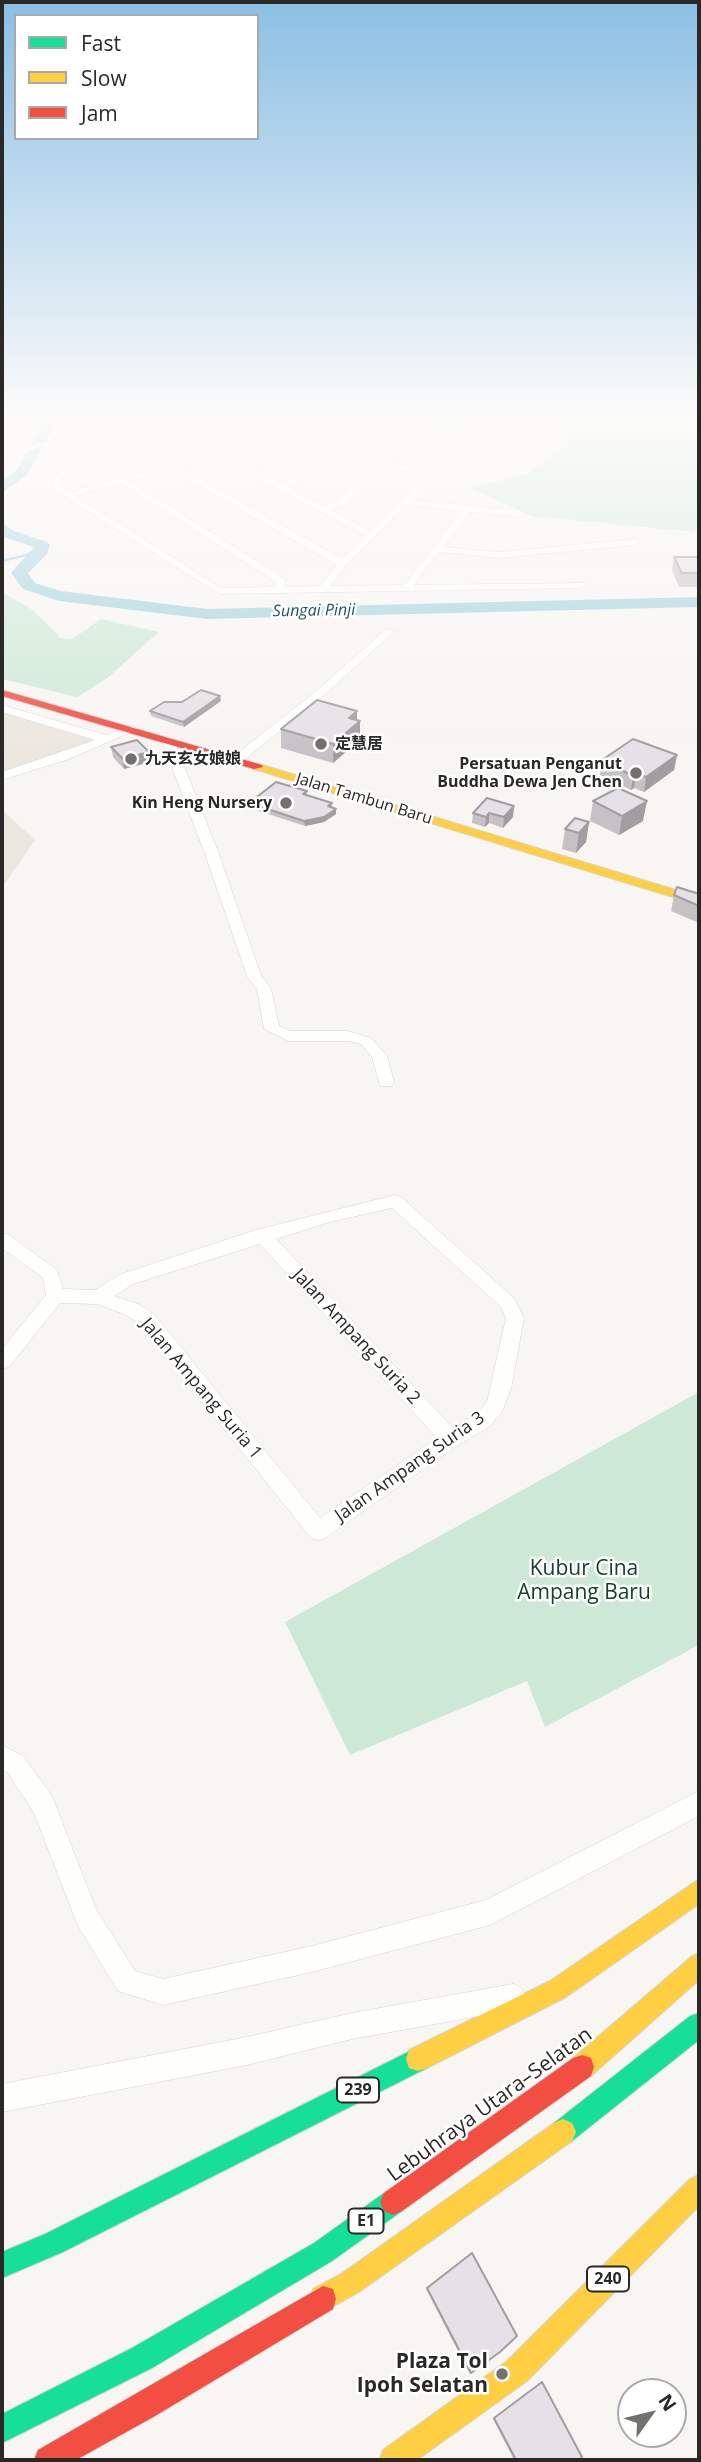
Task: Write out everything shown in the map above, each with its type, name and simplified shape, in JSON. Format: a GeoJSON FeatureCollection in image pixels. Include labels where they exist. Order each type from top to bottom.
{"type":"FeatureCollection","features":[{"type":"Feature","properties":{"kind":"main road","name":"Jalan Tambun Baru"},"geometry":{"type":"LineString","coordinates":[[2,695],[18,691],[28,699],[699,901]]}},
{"type":"Feature","properties":{"kind":"main road","name":"239"},"geometry":{"type":"LineString","coordinates":[[2,2265],[66,2236],[558,1989],[699,1890]]}},
{"type":"Feature","properties":{"kind":"main road","name":"Lebuhraya Utara–Selatan"},"geometry":{"type":"LineString","coordinates":[[2,2429],[142,2358],[323,2252],[576,2072],[699,1965]]}},
{"type":"Feature","properties":{"kind":"main road","name":"E1"},"geometry":{"type":"LineString","coordinates":[[48,2460],[145,2406],[350,2283],[566,2130],[699,2025]]}},
{"type":"Feature","properties":{"kind":"main road","name":"240"},"geometry":{"type":"LineString","coordinates":[[393,2460],[517,2371],[699,2188]]}},
{"type":"Feature","properties":{"kind":"street"},"geometry":{"type":"LineString","coordinates":[[120,529],[219,591],[405,590],[504,579],[580,585]]}},
{"type":"Feature","properties":{"kind":"street"},"geometry":{"type":"LineString","coordinates":[[199,529],[281,581],[280,590]]}},
{"type":"Feature","properties":{"kind":"street"},"geometry":{"type":"LineString","coordinates":[[281,529],[343,564]]}},
{"type":"Feature","properties":{"kind":"street"},"geometry":{"type":"LineString","coordinates":[[359,529],[371,535]]}},
{"type":"Feature","properties":{"kind":"street"},"geometry":{"type":"LineString","coordinates":[[323,590],[343,564],[377,529]]}},
{"type":"Feature","properties":{"kind":"street"},"geometry":{"type":"LineString","coordinates":[[405,590],[453,529]]}},
{"type":"Feature","properties":{"kind":"street"},"geometry":{"type":"LineString","coordinates":[[438,549],[499,555],[636,542]]}},
{"type":"Feature","properties":{"kind":"street"},"geometry":{"type":"LineString","coordinates":[[499,555],[504,579]]}},
{"type":"Feature","properties":{"kind":"street"},"geometry":{"type":"LineString","coordinates":[[235,761],[319,694],[390,631]]}},
{"type":"Feature","properties":{"kind":"street"},"geometry":{"type":"LineString","coordinates":[[2,695],[105,739]]}},
{"type":"Feature","properties":{"kind":"street"},"geometry":{"type":"LineString","coordinates":[[3,776],[132,729]]}},
{"type":"Feature","properties":{"kind":"street"},"geometry":{"type":"LineString","coordinates":[[168,741],[212,855],[254,976],[264,989],[272,1029],[289,1036],[348,1036],[366,1041],[379,1056],[386,1082]]}},
{"type":"Feature","properties":{"kind":"street","name":"Jalan Ampang Suria 3"},"geometry":{"type":"LineString","coordinates":[[262,1235],[395,1201],[508,1303],[515,1318],[495,1406],[482,1421],[451,1439],[318,1531]]}},
{"type":"Feature","properties":{"kind":"street"},"geometry":{"type":"LineString","coordinates":[[98,1297],[127,1279],[262,1235]]}},
{"type":"Feature","properties":{"kind":"street","name":"Jalan Ampang Suria 2"},"geometry":{"type":"LineString","coordinates":[[262,1235],[451,1439]]}},
{"type":"Feature","properties":{"kind":"street"},"geometry":{"type":"LineString","coordinates":[[2,1239],[51,1275],[55,1296],[2,1362]]}},
{"type":"Feature","properties":{"kind":"street","name":"Jalan Ampang Suria 1"},"geometry":{"type":"LineString","coordinates":[[55,1296],[98,1297],[131,1309],[147,1319],[318,1531]]}},
{"type":"Feature","properties":{"kind":"street"},"geometry":{"type":"LineString","coordinates":[[2,1757],[15,1764],[43,1805],[87,1917],[127,1982],[163,1992],[312,1959],[489,1912],[699,1803]]}},
{"type":"Feature","properties":{"kind":"street"},"geometry":{"type":"LineString","coordinates":[[2,2098],[247,2051],[352,2026],[558,1989]]}},
{"type":"Feature","properties":{"kind":"shaded area"},"geometry":{"type":"Polygon","coordinates":[[[2,709],[110,739],[2,775],[2,709]]]}},
{"type":"Feature","properties":{"kind":"shaded area"},"geometry":{"type":"Polygon","coordinates":[[[2,810],[35,840],[2,888],[2,810]]]}},
{"type":"Feature","properties":{"kind":"green space"},"geometry":{"type":"Polygon","coordinates":[[[663,529],[696,529],[694,532],[663,529]]]}},
{"type":"Feature","properties":{"kind":"green space"},"geometry":{"type":"Polygon","coordinates":[[[2,592],[33,610],[61,638],[72,639],[101,619],[159,632],[106,679],[77,697],[2,679],[2,592]]]}},
{"type":"Feature","properties":{"kind":"green space","name":"Kubur Cina Ampang Baru"},"geometry":{"type":"Polygon","coordinates":[[[699,1392],[699,1645],[545,1727],[527,1681],[350,1755],[285,1622],[699,1392]]]}},
{"type":"Feature","properties":{"kind":"building"},"geometry":{"type":"Polygon","coordinates":[[[674,557],[699,557],[699,573],[682,573],[674,557]]]}},
{"type":"Feature","properties":{"kind":"building"},"geometry":{"type":"Polygon","coordinates":[[[201,690],[220,696],[183,722],[150,711],[164,702],[182,702],[201,690]]]}},
{"type":"Feature","properties":{"kind":"building"},"geometry":{"type":"Polygon","coordinates":[[[317,700],[357,711],[349,718],[360,721],[333,744],[281,729],[317,700]]]}},
{"type":"Feature","properties":{"kind":"building"},"geometry":{"type":"Polygon","coordinates":[[[633,739],[677,755],[646,777],[636,773],[633,776],[602,760],[633,739]]]}},
{"type":"Feature","properties":{"kind":"building"},"geometry":{"type":"Polygon","coordinates":[[[137,740],[149,752],[123,759],[111,747],[137,740]]]}},
{"type":"Feature","properties":{"kind":"building","name":"Kin Heng Nursery"},"geometry":{"type":"Polygon","coordinates":[[[276,782],[307,791],[303,794],[332,803],[328,806],[336,809],[324,817],[304,821],[249,803],[276,782]]]}},
{"type":"Feature","properties":{"kind":"building"},"geometry":{"type":"Polygon","coordinates":[[[618,788],[647,801],[622,816],[593,801],[618,788]]]}},
{"type":"Feature","properties":{"kind":"building"},"geometry":{"type":"Polygon","coordinates":[[[487,798],[514,806],[504,817],[489,813],[486,817],[473,813],[487,798]]]}},
{"type":"Feature","properties":{"kind":"building"},"geometry":{"type":"Polygon","coordinates":[[[575,818],[589,822],[579,833],[565,829],[575,818]]]}},
{"type":"Feature","properties":{"kind":"building"},"geometry":{"type":"Polygon","coordinates":[[[677,887],[699,894],[699,906],[674,895],[677,887]]]}},
{"type":"Feature","properties":{"kind":"building"},"geometry":{"type":"Polygon","coordinates":[[[472,2253],[517,2336],[471,2373],[427,2288],[472,2253]]]}},
{"type":"Feature","properties":{"kind":"building"},"geometry":{"type":"Polygon","coordinates":[[[542,2382],[582,2457],[579,2460],[516,2460],[494,2418],[542,2382]]]}},
{"type":"Feature","properties":{"kind":"waterway","name":"Sungai Pinji"},"geometry":{"type":"LineString","coordinates":[[4,529],[9,534],[42,545],[42,551],[19,573],[29,586],[59,596],[207,614],[699,602]]}},
{"type":"Feature","properties":{"kind":"waterway"},"geometry":{"type":"LineString","coordinates":[[2,561],[42,551]]}},
{"type":"Feature","properties":{"kind":"traffic: fast"},"geometry":{"type":"LineString","coordinates":[[563,2132],[699,2025]]}},
{"type":"Feature","properties":{"kind":"traffic: fast"},"geometry":{"type":"LineString","coordinates":[[2,2265],[54,2243],[418,2059]]}},
{"type":"Feature","properties":{"kind":"traffic: fast"},"geometry":{"type":"LineString","coordinates":[[2,2429],[142,2358],[323,2252],[393,2202]]}},
{"type":"Feature","properties":{"kind":"traffic: slow"},"geometry":{"type":"LineString","coordinates":[[258,767],[699,901]]}},
{"type":"Feature","properties":{"kind":"traffic: slow"},"geometry":{"type":"LineString","coordinates":[[418,2059],[558,1989],[699,1890]]}},
{"type":"Feature","properties":{"kind":"traffic: slow"},"geometry":{"type":"LineString","coordinates":[[582,2067],[699,1965]]}},
{"type":"Feature","properties":{"kind":"traffic: slow"},"geometry":{"type":"LineString","coordinates":[[323,2299],[350,2283],[563,2132]]}},
{"type":"Feature","properties":{"kind":"traffic: slow"},"geometry":{"type":"LineString","coordinates":[[393,2460],[517,2371],[699,2188]]}},
{"type":"Feature","properties":{"kind":"traffic: jam"},"geometry":{"type":"LineString","coordinates":[[2,693],[258,767]]}},
{"type":"Feature","properties":{"kind":"traffic: jam"},"geometry":{"type":"LineString","coordinates":[[393,2202],[582,2067]]}},
{"type":"Feature","properties":{"kind":"traffic: jam"},"geometry":{"type":"LineString","coordinates":[[48,2460],[145,2406],[323,2299]]}},
{"type":"Feature","properties":{"kind":"place","name":"定慧居"},"geometry":{"type":"Point","coordinates":[321,744]}},
{"type":"Feature","properties":{"kind":"place","name":"九天玄女娘娘"},"geometry":{"type":"Point","coordinates":[131,759]}},
{"type":"Feature","properties":{"kind":"place","name":"Persatuan Penganut Buddha Dewa Jen Chen"},"geometry":{"type":"Point","coordinates":[636,773]}},
{"type":"Feature","properties":{"kind":"place","name":"Kin Heng Nursery"},"geometry":{"type":"Point","coordinates":[286,803]}},
{"type":"Feature","properties":{"kind":"place","name":"Plaza Tol Ipoh Selatan"},"geometry":{"type":"Point","coordinates":[502,2374]}}]}
